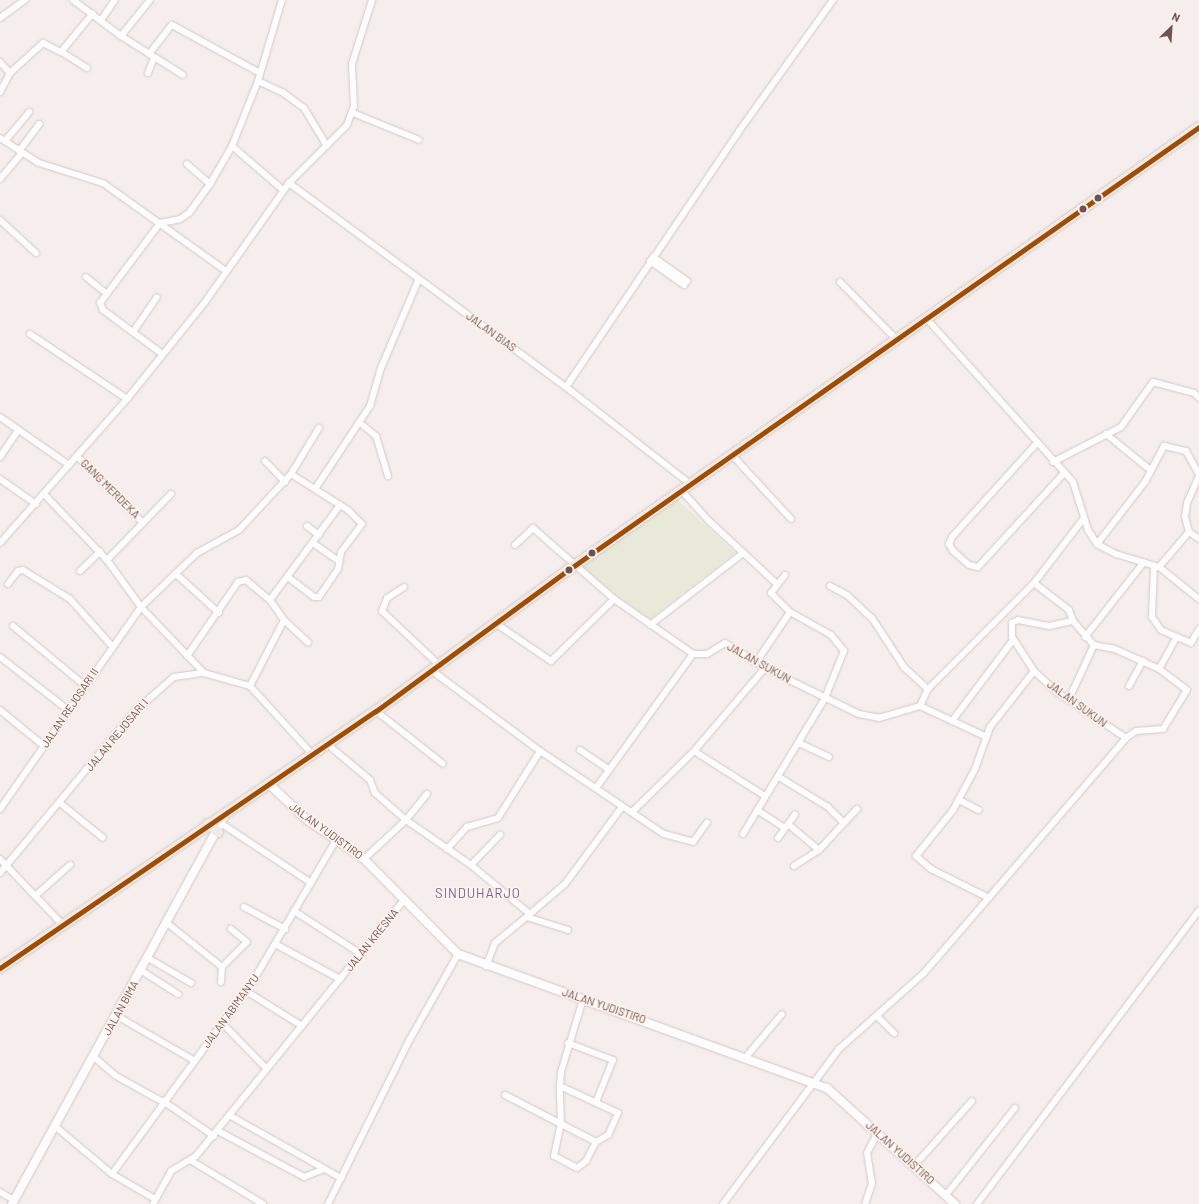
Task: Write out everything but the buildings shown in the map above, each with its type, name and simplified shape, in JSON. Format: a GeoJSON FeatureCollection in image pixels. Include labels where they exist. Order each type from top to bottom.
{"type":"FeatureCollection","features":[{"type":"Feature","properties":{"kind":"main road"},"geometry":{"type":"LineString","coordinates":[[0,968],[62,924],[376,710],[681,490],[1199,127]]}},
{"type":"Feature","properties":{"kind":"main road"},"geometry":{"type":"LineString","coordinates":[[208,824],[220,828]]}},
{"type":"Feature","properties":{"kind":"street"},"geometry":{"type":"LineString","coordinates":[[73,0],[93,13],[121,36],[182,74]]}},
{"type":"Feature","properties":{"kind":"street"},"geometry":{"type":"LineString","coordinates":[[101,20],[115,0]]}},
{"type":"Feature","properties":{"kind":"street"},"geometry":{"type":"LineString","coordinates":[[121,36],[150,0]]}},
{"type":"Feature","properties":{"kind":"street"},"geometry":{"type":"LineString","coordinates":[[161,353],[100,307],[107,294],[160,224],[189,213],[210,184],[232,146],[258,81],[282,0]]}},
{"type":"Feature","properties":{"kind":"street"},"geometry":{"type":"LineString","coordinates":[[0,543],[45,495],[127,399],[161,353],[226,271],[283,190],[341,133],[353,113],[352,64],[372,0]]}},
{"type":"Feature","properties":{"kind":"street"},"geometry":{"type":"LineString","coordinates":[[566,387],[652,259],[833,0]]}},
{"type":"Feature","properties":{"kind":"street"},"geometry":{"type":"LineString","coordinates":[[0,18],[22,1]]}},
{"type":"Feature","properties":{"kind":"street"},"geometry":{"type":"LineString","coordinates":[[61,52],[93,13]]}},
{"type":"Feature","properties":{"kind":"street"},"geometry":{"type":"LineString","coordinates":[[148,73],[151,56],[172,25],[260,73]]}},
{"type":"Feature","properties":{"kind":"street"},"geometry":{"type":"LineString","coordinates":[[0,92],[10,73],[43,42],[87,68]]}},
{"type":"Feature","properties":{"kind":"street"},"geometry":{"type":"LineString","coordinates":[[0,62],[10,73]]}},
{"type":"Feature","properties":{"kind":"street"},"geometry":{"type":"LineString","coordinates":[[258,81],[282,92],[304,108],[327,146]]}},
{"type":"Feature","properties":{"kind":"street"},"geometry":{"type":"LineString","coordinates":[[28,112],[2,139],[20,152],[62,172],[93,177],[226,271]]}},
{"type":"Feature","properties":{"kind":"street"},"geometry":{"type":"LineString","coordinates":[[353,113],[419,140]]}},
{"type":"Feature","properties":{"kind":"street"},"geometry":{"type":"LineString","coordinates":[[0,179],[39,124]]}},
{"type":"Feature","properties":{"kind":"street"},"geometry":{"type":"LineString","coordinates":[[232,146],[283,190]]}},
{"type":"Feature","properties":{"kind":"street"},"geometry":{"type":"LineString","coordinates":[[187,164],[210,184]]}},
{"type":"Feature","properties":{"kind":"street","name":"JALAN BIAS"},"geometry":{"type":"LineString","coordinates":[[289,183],[418,281],[566,387],[690,484]]}},
{"type":"Feature","properties":{"kind":"street"},"geometry":{"type":"LineString","coordinates":[[0,220],[36,253]]}},
{"type":"Feature","properties":{"kind":"street"},"geometry":{"type":"LineString","coordinates":[[652,259],[685,283]]}},
{"type":"Feature","properties":{"kind":"street"},"geometry":{"type":"LineString","coordinates":[[86,277],[107,294]]}},
{"type":"Feature","properties":{"kind":"street"},"geometry":{"type":"LineString","coordinates":[[315,489],[370,406],[381,368],[418,281]]}},
{"type":"Feature","properties":{"kind":"street"},"geometry":{"type":"LineString","coordinates":[[840,282],[896,339]]}},
{"type":"Feature","properties":{"kind":"street"},"geometry":{"type":"LineString","coordinates":[[133,332],[157,297]]}},
{"type":"Feature","properties":{"kind":"street"},"geometry":{"type":"LineString","coordinates":[[926,318],[1036,444],[1064,472],[1079,494],[1084,518],[1097,544],[1156,567],[1199,599]]}},
{"type":"Feature","properties":{"kind":"street"},"geometry":{"type":"LineString","coordinates":[[30,334],[127,399]]}},
{"type":"Feature","properties":{"kind":"street"},"geometry":{"type":"LineString","coordinates":[[1054,462],[1121,427],[1153,382],[1196,391],[1199,398]]}},
{"type":"Feature","properties":{"kind":"street"},"geometry":{"type":"LineString","coordinates":[[0,417],[69,466]]}},
{"type":"Feature","properties":{"kind":"street"},"geometry":{"type":"LineString","coordinates":[[360,423],[376,436],[388,476]]}},
{"type":"Feature","properties":{"kind":"street","name":"JALAN REJOSARI II"},"geometry":{"type":"LineString","coordinates":[[0,809],[2,800],[44,746],[84,685],[141,607],[203,548],[222,542],[239,530],[291,474],[319,428]]}},
{"type":"Feature","properties":{"kind":"street"},"geometry":{"type":"LineString","coordinates":[[0,457],[18,430]]}},
{"type":"Feature","properties":{"kind":"street"},"geometry":{"type":"LineString","coordinates":[[1106,434],[1148,469]]}},
{"type":"Feature","properties":{"kind":"street"},"geometry":{"type":"LineString","coordinates":[[1036,444],[952,537],[949,544],[953,551],[969,565],[978,567],[1064,472]]}},
{"type":"Feature","properties":{"kind":"street"},"geometry":{"type":"LineString","coordinates":[[1097,544],[1145,482],[1148,469],[1167,444],[1186,451],[1199,475],[1187,503],[1185,518],[1189,532],[1199,538]]}},
{"type":"Feature","properties":{"kind":"street"},"geometry":{"type":"LineString","coordinates":[[732,455],[791,519]]}},
{"type":"Feature","properties":{"kind":"street","name":"GANG MERDEKA"},"geometry":{"type":"LineString","coordinates":[[77,456],[143,522]]}},
{"type":"Feature","properties":{"kind":"street"},"geometry":{"type":"LineString","coordinates":[[265,461],[284,482]]}},
{"type":"Feature","properties":{"kind":"street"},"geometry":{"type":"LineString","coordinates":[[289,578],[318,598],[338,570],[341,552],[362,524],[340,505],[291,474]]}},
{"type":"Feature","properties":{"kind":"street"},"geometry":{"type":"LineString","coordinates":[[0,479],[36,504]]}},
{"type":"Feature","properties":{"kind":"street"},"geometry":{"type":"LineString","coordinates":[[681,490],[743,553],[778,584]]}},
{"type":"Feature","properties":{"kind":"street"},"geometry":{"type":"LineString","coordinates":[[107,560],[171,494]]}},
{"type":"Feature","properties":{"kind":"street"},"geometry":{"type":"LineString","coordinates":[[45,495],[100,552],[141,607],[204,673]]}},
{"type":"Feature","properties":{"kind":"street"},"geometry":{"type":"LineString","coordinates":[[270,600],[289,578],[340,505]]}},
{"type":"Feature","properties":{"kind":"street"},"geometry":{"type":"LineString","coordinates":[[985,736],[920,706],[928,689],[1034,583],[1084,518]]}},
{"type":"Feature","properties":{"kind":"street"},"geometry":{"type":"LineString","coordinates":[[307,526],[319,535]]}},
{"type":"Feature","properties":{"kind":"street"},"geometry":{"type":"LineString","coordinates":[[514,545],[533,528],[614,599],[693,654],[608,769],[596,788]]}},
{"type":"Feature","properties":{"kind":"street"},"geometry":{"type":"LineString","coordinates":[[1189,532],[1156,567],[1152,617],[1161,630],[1191,643],[1199,629]]}},
{"type":"Feature","properties":{"kind":"street"},"geometry":{"type":"LineString","coordinates":[[313,544],[339,561]]}},
{"type":"Feature","properties":{"kind":"street"},"geometry":{"type":"LineString","coordinates":[[80,571],[100,552]]}},
{"type":"Feature","properties":{"kind":"street"},"geometry":{"type":"LineString","coordinates":[[650,625],[743,553]]}},
{"type":"Feature","properties":{"kind":"street"},"geometry":{"type":"LineString","coordinates":[[1085,637],[1144,562]]}},
{"type":"Feature","properties":{"kind":"street"},"geometry":{"type":"LineString","coordinates":[[8,584],[18,571],[23,570],[70,599],[112,646]]}},
{"type":"Feature","properties":{"kind":"street"},"geometry":{"type":"LineString","coordinates":[[176,574],[219,613]]}},
{"type":"Feature","properties":{"kind":"street"},"geometry":{"type":"LineString","coordinates":[[743,834],[825,698],[844,647],[831,635],[790,612],[771,594],[785,575]]}},
{"type":"Feature","properties":{"kind":"street"},"geometry":{"type":"LineString","coordinates":[[187,656],[241,580],[270,600],[284,620],[308,642]]}},
{"type":"Feature","properties":{"kind":"street"},"geometry":{"type":"LineString","coordinates":[[723,1204],[839,1049],[878,1016],[924,973],[1126,738],[1136,731],[1160,731],[1186,693],[1186,687],[1159,669],[1143,661],[1094,645],[1085,637],[1073,621],[1069,610],[1034,583]]}},
{"type":"Feature","properties":{"kind":"street"},"geometry":{"type":"LineString","coordinates":[[830,586],[847,595],[872,618],[904,667],[928,689]]}},
{"type":"Feature","properties":{"kind":"street"},"geometry":{"type":"LineString","coordinates":[[404,587],[387,598],[382,610],[434,667],[540,751],[664,834],[677,835],[691,842],[707,823]]}},
{"type":"Feature","properties":{"kind":"street"},"geometry":{"type":"LineString","coordinates":[[495,623],[551,662],[614,599]]}},
{"type":"Feature","properties":{"kind":"street"},"geometry":{"type":"LineString","coordinates":[[757,660],[790,612]]}},
{"type":"Feature","properties":{"kind":"street"},"geometry":{"type":"LineString","coordinates":[[284,620],[250,686],[312,754]]}},
{"type":"Feature","properties":{"kind":"street"},"geometry":{"type":"LineString","coordinates":[[952,721],[1013,640],[1010,629],[1018,620],[1050,626],[1073,621]]}},
{"type":"Feature","properties":{"kind":"street"},"geometry":{"type":"LineString","coordinates":[[12,626],[84,685]]}},
{"type":"Feature","properties":{"kind":"street"},"geometry":{"type":"LineString","coordinates":[[1159,669],[1177,638]]}},
{"type":"Feature","properties":{"kind":"street","name":"JALAN SUKUN"},"geometry":{"type":"LineString","coordinates":[[1013,640],[1034,671],[1069,700],[1126,738]]}},
{"type":"Feature","properties":{"kind":"street","name":"JALAN SUKUN"},"geometry":{"type":"LineString","coordinates":[[693,654],[707,654],[725,643],[757,660],[765,668],[859,714],[879,718],[920,706]]}},
{"type":"Feature","properties":{"kind":"street"},"geometry":{"type":"LineString","coordinates":[[1069,700],[1094,645]]}},
{"type":"Feature","properties":{"kind":"street"},"geometry":{"type":"LineString","coordinates":[[0,657],[68,710]]}},
{"type":"Feature","properties":{"kind":"street"},"geometry":{"type":"LineString","coordinates":[[1129,686],[1143,661]]}},
{"type":"Feature","properties":{"kind":"street"},"geometry":{"type":"LineString","coordinates":[[632,812],[694,751],[765,668]]}},
{"type":"Feature","properties":{"kind":"street"},"geometry":{"type":"LineString","coordinates":[[988,898],[930,869],[916,856],[959,800],[974,769],[985,736],[1034,671]]}},
{"type":"Feature","properties":{"kind":"street","name":"JALAN REJOSARI I"},"geometry":{"type":"LineString","coordinates":[[0,873],[60,803],[134,712],[157,689],[174,677],[204,673],[250,686]]}},
{"type":"Feature","properties":{"kind":"street"},"geometry":{"type":"LineString","coordinates":[[0,710],[44,746]]}},
{"type":"Feature","properties":{"kind":"street"},"geometry":{"type":"LineString","coordinates":[[376,710],[443,764]]}},
{"type":"Feature","properties":{"kind":"street"},"geometry":{"type":"LineString","coordinates":[[799,743],[829,757]]}},
{"type":"Feature","properties":{"kind":"street"},"geometry":{"type":"LineString","coordinates":[[326,744],[370,780],[375,793],[406,820],[471,865],[528,915],[568,930]]}},
{"type":"Feature","properties":{"kind":"street"},"geometry":{"type":"LineString","coordinates":[[580,750],[608,769]]}},
{"type":"Feature","properties":{"kind":"street"},"geometry":{"type":"LineString","coordinates":[[447,849],[467,827],[498,818],[540,751]]}},
{"type":"Feature","properties":{"kind":"street"},"geometry":{"type":"LineString","coordinates":[[694,751],[765,796]]}},
{"type":"Feature","properties":{"kind":"street"},"geometry":{"type":"LineString","coordinates":[[779,776],[828,807],[844,823]]}},
{"type":"Feature","properties":{"kind":"street","name":"JALAN YUDISTIRO"},"geometry":{"type":"LineString","coordinates":[[268,783],[285,801],[336,840],[364,859],[458,954],[486,966],[584,998],[827,1088],[914,1166],[950,1201]]}},
{"type":"Feature","properties":{"kind":"street"},"geometry":{"type":"LineString","coordinates":[[364,859],[406,820],[427,794]]}},
{"type":"Feature","properties":{"kind":"street"},"geometry":{"type":"LineString","coordinates":[[959,800],[979,810]]}},
{"type":"Feature","properties":{"kind":"street"},"geometry":{"type":"LineString","coordinates":[[60,803],[103,838]]}},
{"type":"Feature","properties":{"kind":"street"},"geometry":{"type":"LineString","coordinates":[[486,966],[495,943],[565,884],[622,807]]}},
{"type":"Feature","properties":{"kind":"street"},"geometry":{"type":"LineString","coordinates":[[794,866],[819,850],[857,809]]}},
{"type":"Feature","properties":{"kind":"street"},"geometry":{"type":"LineString","coordinates":[[757,810],[786,826],[819,850]]}},
{"type":"Feature","properties":{"kind":"street","name":"JALAN BIMA"},"geometry":{"type":"LineString","coordinates":[[13,1202],[142,971],[228,811]]}},
{"type":"Feature","properties":{"kind":"street"},"geometry":{"type":"LineString","coordinates":[[778,838],[795,815]]}},
{"type":"Feature","properties":{"kind":"street"},"geometry":{"type":"LineString","coordinates":[[220,828],[311,883]]}},
{"type":"Feature","properties":{"kind":"street"},"geometry":{"type":"LineString","coordinates":[[471,865],[500,835]]}},
{"type":"Feature","properties":{"kind":"street","name":"JALAN ABIMANYU"},"geometry":{"type":"LineString","coordinates":[[112,1174],[163,1102],[224,1024],[277,945],[294,911],[336,840]]}},
{"type":"Feature","properties":{"kind":"street"},"geometry":{"type":"LineString","coordinates":[[0,859],[62,924]]}},
{"type":"Feature","properties":{"kind":"street"},"geometry":{"type":"LineString","coordinates":[[35,896],[70,865]]}},
{"type":"Feature","properties":{"kind":"street","name":"JALAN KRESNA"},"geometry":{"type":"LineString","coordinates":[[277,945],[340,979],[404,900]]}},
{"type":"Feature","properties":{"kind":"street"},"geometry":{"type":"LineString","coordinates":[[244,907],[285,929]]}},
{"type":"Feature","properties":{"kind":"street"},"geometry":{"type":"LineString","coordinates":[[977,1204],[1199,910]]}},
{"type":"Feature","properties":{"kind":"street"},"geometry":{"type":"LineString","coordinates":[[294,911],[361,954]]}},
{"type":"Feature","properties":{"kind":"street"},"geometry":{"type":"LineString","coordinates":[[167,923],[222,968]]}},
{"type":"Feature","properties":{"kind":"street"},"geometry":{"type":"LineString","coordinates":[[221,982],[222,968],[246,944],[231,929]]}},
{"type":"Feature","properties":{"kind":"street"},"geometry":{"type":"LineString","coordinates":[[328,1204],[458,954]]}},
{"type":"Feature","properties":{"kind":"street"},"geometry":{"type":"LineString","coordinates":[[148,958],[190,983]]}},
{"type":"Feature","properties":{"kind":"street"},"geometry":{"type":"LineString","coordinates":[[142,971],[178,994]]}},
{"type":"Feature","properties":{"kind":"street"},"geometry":{"type":"LineString","coordinates":[[56,1127],[112,1174],[154,1202],[170,1171],[190,1160],[216,1133],[266,1068],[340,979]]}},
{"type":"Feature","properties":{"kind":"street"},"geometry":{"type":"LineString","coordinates":[[246,991],[302,1026]]}},
{"type":"Feature","properties":{"kind":"street"},"geometry":{"type":"LineString","coordinates":[[560,1086],[618,1113],[608,1135],[596,1142],[583,1166],[565,1164],[554,1156],[561,1124],[560,1086],[568,1043],[584,998]]}},
{"type":"Feature","properties":{"kind":"street"},"geometry":{"type":"LineString","coordinates":[[745,1058],[782,1014]]}},
{"type":"Feature","properties":{"kind":"street"},"geometry":{"type":"LineString","coordinates":[[117,1016],[194,1061]]}},
{"type":"Feature","properties":{"kind":"street"},"geometry":{"type":"LineString","coordinates":[[878,1016],[894,1033]]}},
{"type":"Feature","properties":{"kind":"street"},"geometry":{"type":"LineString","coordinates":[[224,1024],[266,1068]]}},
{"type":"Feature","properties":{"kind":"street"},"geometry":{"type":"LineString","coordinates":[[568,1043],[613,1060],[596,1102]]}},
{"type":"Feature","properties":{"kind":"street"},"geometry":{"type":"LineString","coordinates":[[94,1057],[116,1076],[216,1133],[304,1177],[324,1169]]}},
{"type":"Feature","properties":{"kind":"street"},"geometry":{"type":"LineString","coordinates":[[506,1094],[596,1142]]}},
{"type":"Feature","properties":{"kind":"street"},"geometry":{"type":"LineString","coordinates":[[914,1166],[972,1101]]}},
{"type":"Feature","properties":{"kind":"street"},"geometry":{"type":"LineString","coordinates":[[950,1201],[1015,1108]]}},
{"type":"Feature","properties":{"kind":"street"},"geometry":{"type":"LineString","coordinates":[[230,1116],[341,1178]]}},
{"type":"Feature","properties":{"kind":"street"},"geometry":{"type":"LineString","coordinates":[[865,1204],[872,1184],[867,1153],[877,1134]]}},
{"type":"Feature","properties":{"kind":"street"},"geometry":{"type":"LineString","coordinates":[[190,1160],[263,1204]]}},
{"type":"Feature","properties":{"kind":"street"},"geometry":{"type":"LineString","coordinates":[[0,1192],[13,1202]]}},
{"type":"Feature","properties":{"kind":"green space"},"geometry":{"type":"Polygon","coordinates":[[[676,498],[735,553],[649,620],[580,567],[676,498]]]}},
{"type":"Feature","properties":{"kind":"transit line"},"geometry":{"type":"LineString","coordinates":[[0,968],[376,711],[571,568],[1199,127]]}},
{"type":"Feature","properties":{"kind":"district","name":"SINDUHARJO"},"geometry":{"type":"Point","coordinates":[478,893]}}]}
